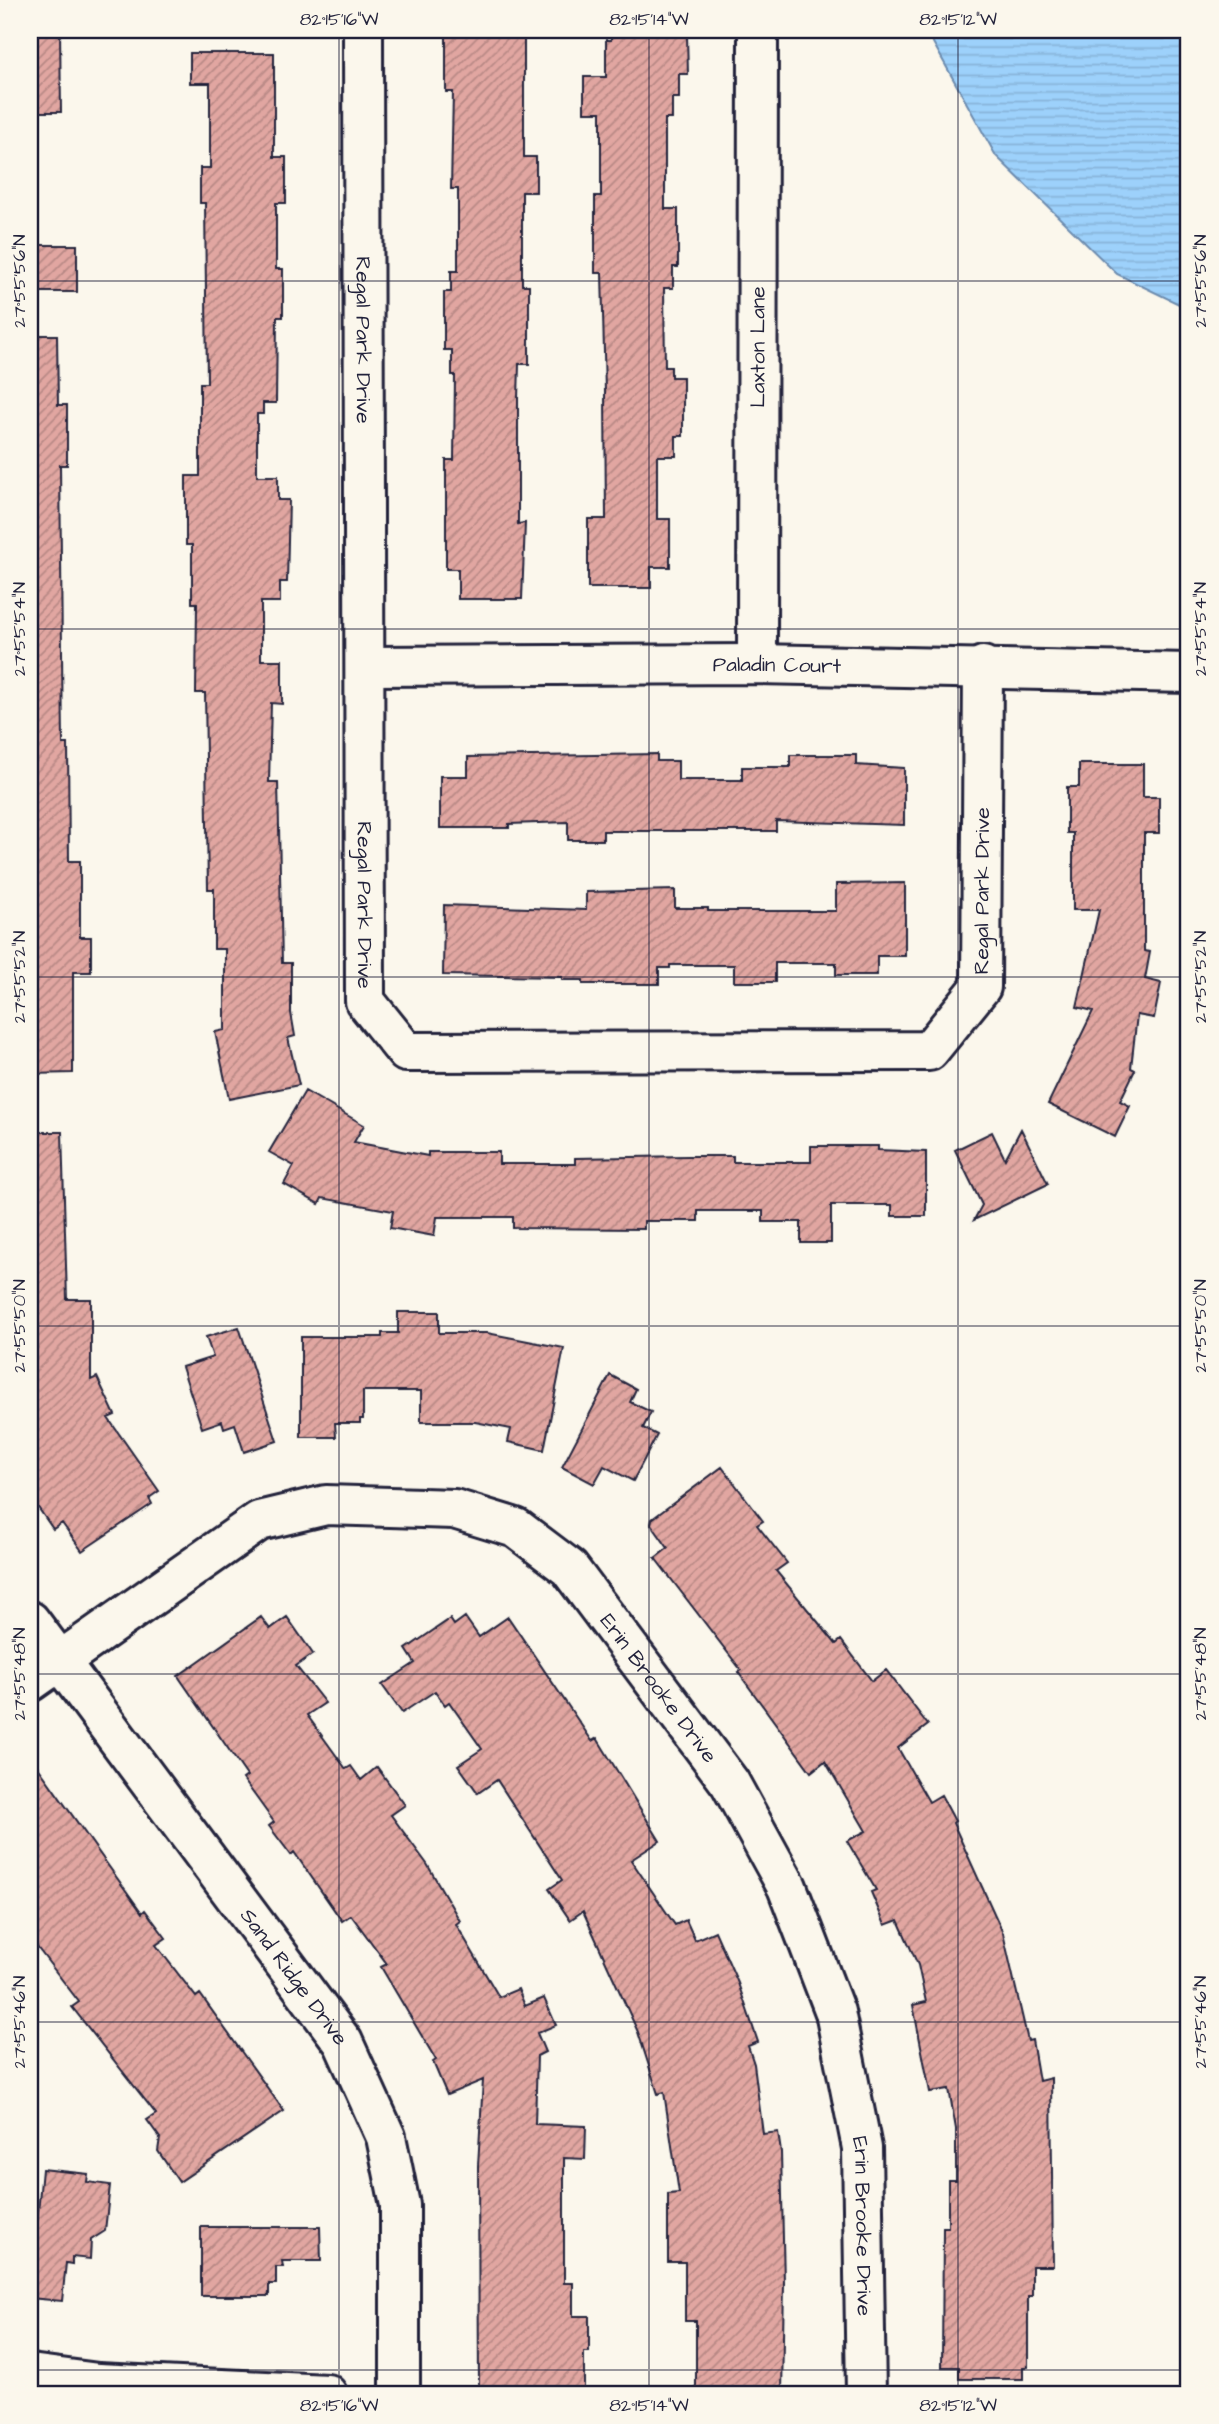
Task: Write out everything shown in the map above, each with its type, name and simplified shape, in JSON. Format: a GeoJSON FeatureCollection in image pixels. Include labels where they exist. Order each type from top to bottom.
{"type":"FeatureCollection","features":[{"type":"Feature","properties":{"kind":"street","name":"Regal Park Drive"},"geometry":{"type":"LineString","coordinates":[[363,30],[365,1001],[406,1052],[929,1051],[981,987],[983,666]]}},
{"type":"Feature","properties":{"kind":"street","name":"Laxton Lane"},"geometry":{"type":"LineString","coordinates":[[757,664],[758,30]]}},
{"type":"Feature","properties":{"kind":"street","name":"Paladin Court"},"geometry":{"type":"LineString","coordinates":[[366,666],[757,664],[983,666],[1189,673]]}},
{"type":"Feature","properties":{"kind":"street","name":"Erin Brooke Drive"},"geometry":{"type":"LineString","coordinates":[[44,1672],[259,1521],[326,1505],[454,1509],[516,1528],[569,1568],[730,1783],[787,1887],[835,2012],[862,2148],[866,2394]]}},
{"type":"Feature","properties":{"kind":"street","name":"Sand Ridge Drive"},"geometry":{"type":"LineString","coordinates":[[30,1621],[44,1672],[344,2042],[386,2137],[400,2205],[400,2394]]}},
{"type":"Feature","properties":{"kind":"street"},"geometry":{"type":"LineString","coordinates":[[30,2374],[99,2383],[327,2394]]}},
{"type":"Feature","properties":{"kind":"water"},"geometry":{"type":"Polygon","coordinates":[[[926,30],[1189,30],[1189,309],[1117,274],[996,156],[926,30]]]}},
{"type":"Feature","properties":{"kind":"building"},"geometry":{"type":"Polygon","coordinates":[[[30,30],[60,30],[61,112],[30,112],[30,30]]]}},
{"type":"Feature","properties":{"kind":"building"},"geometry":{"type":"Polygon","coordinates":[[[611,30],[675,30],[675,36],[687,36],[688,74],[679,74],[679,98],[672,98],[672,119],[665,119],[665,209],[678,209],[678,267],[673,267],[673,288],[664,288],[665,367],[671,367],[671,377],[683,377],[683,436],[676,436],[676,456],[657,456],[657,519],[670,519],[670,567],[651,567],[651,588],[588,588],[588,519],[606,519],[602,273],[595,273],[595,196],[601,196],[601,112],[584,112],[584,77],[606,77],[606,40],[611,40],[611,30]]]}},
{"type":"Feature","properties":{"kind":"building"},"geometry":{"type":"Polygon","coordinates":[[[446,32],[524,32],[524,157],[536,157],[536,192],[522,192],[522,285],[529,285],[529,364],[519,364],[518,524],[525,523],[522,599],[458,599],[458,569],[446,569],[446,460],[454,460],[455,375],[452,375],[452,350],[444,350],[444,292],[451,292],[451,271],[458,271],[458,189],[451,189],[453,92],[446,92],[446,32]]]}},
{"type":"Feature","properties":{"kind":"building"},"geometry":{"type":"Polygon","coordinates":[[[190,53],[274,53],[274,157],[286,157],[286,203],[276,203],[276,269],[283,269],[283,317],[277,317],[276,403],[263,403],[263,414],[257,414],[257,476],[278,476],[278,500],[289,500],[287,582],[280,582],[280,602],[261,602],[261,660],[282,660],[282,704],[271,703],[269,782],[278,782],[282,963],[291,963],[291,1013],[295,1036],[288,1038],[299,1085],[229,1099],[215,1032],[225,1030],[225,949],[214,949],[214,889],[208,889],[205,693],[196,693],[197,603],[192,603],[192,545],[186,545],[186,476],[200,476],[200,383],[207,383],[205,203],[200,203],[200,168],[210,168],[210,83],[190,83],[190,53]]]}},
{"type":"Feature","properties":{"kind":"building"},"geometry":{"type":"Polygon","coordinates":[[[30,245],[77,245],[77,292],[30,292],[30,245]]]}},
{"type":"Feature","properties":{"kind":"building"},"geometry":{"type":"Polygon","coordinates":[[[30,335],[57,335],[58,405],[67,405],[67,465],[60,465],[63,744],[68,744],[69,861],[80,861],[80,937],[91,937],[91,972],[73,972],[73,1073],[30,1074],[30,335]]]}},
{"type":"Feature","properties":{"kind":"building"},"geometry":{"type":"Polygon","coordinates":[[[657,754],[657,761],[678,761],[678,780],[742,780],[742,767],[790,767],[790,755],[856,755],[856,765],[904,768],[904,825],[776,821],[776,831],[603,831],[603,840],[568,840],[568,822],[509,824],[509,828],[440,828],[440,776],[468,776],[468,757],[657,754]]]}},
{"type":"Feature","properties":{"kind":"building"},"geometry":{"type":"Polygon","coordinates":[[[1079,764],[1143,764],[1143,797],[1159,797],[1159,833],[1144,833],[1144,951],[1150,952],[1145,979],[1161,983],[1154,1018],[1137,1015],[1131,1068],[1135,1070],[1120,1101],[1130,1106],[1115,1137],[1048,1104],[1093,1011],[1077,1007],[1099,910],[1073,910],[1073,833],[1067,833],[1067,787],[1079,787],[1079,764]]]}},
{"type":"Feature","properties":{"kind":"building"},"geometry":{"type":"Polygon","coordinates":[[[905,883],[905,956],[877,956],[877,975],[836,975],[836,963],[775,963],[775,982],[734,982],[734,965],[670,965],[670,968],[659,968],[659,984],[583,984],[583,980],[562,980],[562,977],[443,975],[444,905],[586,910],[586,892],[675,890],[675,908],[708,908],[708,911],[836,911],[836,884],[905,883]]]}},
{"type":"Feature","properties":{"kind":"building"},"geometry":{"type":"Polygon","coordinates":[[[305,1091],[364,1125],[354,1142],[428,1156],[428,1152],[499,1152],[499,1164],[575,1164],[575,1158],[688,1156],[733,1156],[733,1162],[811,1162],[811,1146],[878,1146],[878,1150],[926,1152],[926,1216],[892,1216],[892,1205],[831,1205],[831,1243],[801,1243],[801,1222],[763,1222],[763,1211],[698,1211],[698,1221],[644,1221],[644,1229],[513,1228],[513,1217],[437,1217],[434,1236],[390,1228],[393,1211],[322,1198],[319,1204],[284,1184],[294,1166],[269,1152],[305,1091]]]}},
{"type":"Feature","properties":{"kind":"building"},"geometry":{"type":"Polygon","coordinates":[[[1021,1129],[1048,1184],[974,1220],[982,1205],[955,1150],[992,1132],[1005,1159],[1021,1129]]]}},
{"type":"Feature","properties":{"kind":"building"},"geometry":{"type":"Polygon","coordinates":[[[30,1132],[62,1132],[67,1299],[91,1299],[91,1380],[97,1377],[115,1415],[108,1418],[159,1491],[149,1498],[152,1504],[82,1551],[62,1523],[53,1529],[30,1496],[30,1132]]]}},
{"type":"Feature","properties":{"kind":"building"},"geometry":{"type":"Polygon","coordinates":[[[398,1312],[439,1312],[439,1333],[487,1333],[564,1348],[544,1450],[508,1442],[511,1429],[475,1422],[421,1422],[421,1391],[363,1391],[363,1419],[360,1419],[360,1423],[335,1423],[336,1437],[301,1437],[301,1337],[382,1337],[382,1333],[398,1333],[398,1312]]]}},
{"type":"Feature","properties":{"kind":"building"},"geometry":{"type":"Polygon","coordinates":[[[239,1327],[277,1441],[244,1452],[235,1424],[224,1428],[222,1421],[202,1428],[182,1367],[213,1357],[206,1337],[239,1327]]]}},
{"type":"Feature","properties":{"kind":"building"},"geometry":{"type":"Polygon","coordinates":[[[610,1375],[636,1389],[630,1402],[651,1412],[643,1428],[657,1435],[633,1481],[604,1466],[594,1484],[562,1467],[610,1375]]]}},
{"type":"Feature","properties":{"kind":"building"},"geometry":{"type":"Polygon","coordinates":[[[722,1467],[763,1521],[757,1525],[787,1563],[776,1571],[836,1644],[841,1640],[872,1681],[886,1670],[928,1725],[898,1748],[929,1802],[941,1795],[955,1821],[953,1823],[1003,1933],[1028,2041],[1032,2040],[1039,2081],[1051,2078],[1053,2266],[1032,2266],[1032,2296],[1028,2296],[1028,2367],[1023,2367],[1023,2379],[959,2379],[959,2367],[942,2367],[943,2227],[948,2227],[948,2180],[956,2180],[956,2129],[949,2089],[930,2092],[913,2005],[926,2002],[918,1965],[898,1920],[885,1925],[871,1892],[876,1890],[847,1841],[866,1831],[825,1761],[811,1772],[738,1672],[741,1670],[655,1558],[668,1548],[651,1524],[652,1519],[722,1467]]]}},
{"type":"Feature","properties":{"kind":"building"},"geometry":{"type":"Polygon","coordinates":[[[261,1617],[270,1629],[287,1617],[313,1654],[296,1666],[325,1703],[307,1715],[346,1769],[351,1766],[361,1780],[377,1767],[405,1805],[391,1815],[427,1864],[460,1921],[456,1924],[499,1997],[518,1989],[525,2006],[544,1998],[556,2025],[537,2033],[545,2052],[537,2056],[535,2124],[586,2126],[585,2159],[564,2158],[564,2283],[573,2283],[573,2316],[589,2316],[589,2352],[584,2352],[584,2394],[479,2394],[478,2166],[483,2080],[447,2095],[433,2062],[436,2060],[381,1967],[387,1964],[351,1915],[342,1921],[294,1852],[291,1855],[269,1826],[274,1822],[243,1779],[247,1776],[178,1676],[261,1617]]]}},
{"type":"Feature","properties":{"kind":"building"},"geometry":{"type":"Polygon","coordinates":[[[465,1617],[479,1637],[508,1617],[592,1741],[597,1738],[660,1841],[631,1860],[675,1925],[686,1920],[695,1940],[715,1931],[738,1983],[758,2042],[748,2046],[754,2064],[763,2134],[778,2132],[781,2152],[784,2283],[782,2394],[696,2394],[696,2321],[685,2321],[685,2262],[668,2262],[668,2194],[679,2193],[664,2092],[658,2094],[638,2032],[583,1911],[570,1920],[549,1889],[562,1880],[497,1780],[478,1793],[458,1765],[482,1749],[449,1702],[445,1705],[435,1691],[402,1713],[382,1685],[415,1663],[406,1649],[450,1619],[454,1625],[465,1617]]]}},
{"type":"Feature","properties":{"kind":"building"},"geometry":{"type":"Polygon","coordinates":[[[30,1756],[142,1913],[145,1910],[166,1938],[156,1945],[196,1997],[200,1994],[284,2111],[179,2182],[158,2151],[160,2138],[147,2120],[156,2114],[72,2007],[79,2002],[30,1938],[30,1756]]]}},
{"type":"Feature","properties":{"kind":"building"},"geometry":{"type":"Polygon","coordinates":[[[42,2169],[88,2174],[87,2182],[110,2185],[105,2231],[91,2240],[90,2259],[72,2257],[72,2264],[66,2263],[62,2301],[30,2298],[42,2169]]]}},
{"type":"Feature","properties":{"kind":"building"},"geometry":{"type":"Polygon","coordinates":[[[201,2227],[320,2227],[321,2261],[282,2261],[283,2267],[276,2267],[276,2284],[269,2284],[269,2296],[201,2296],[201,2227]]]}}]}
